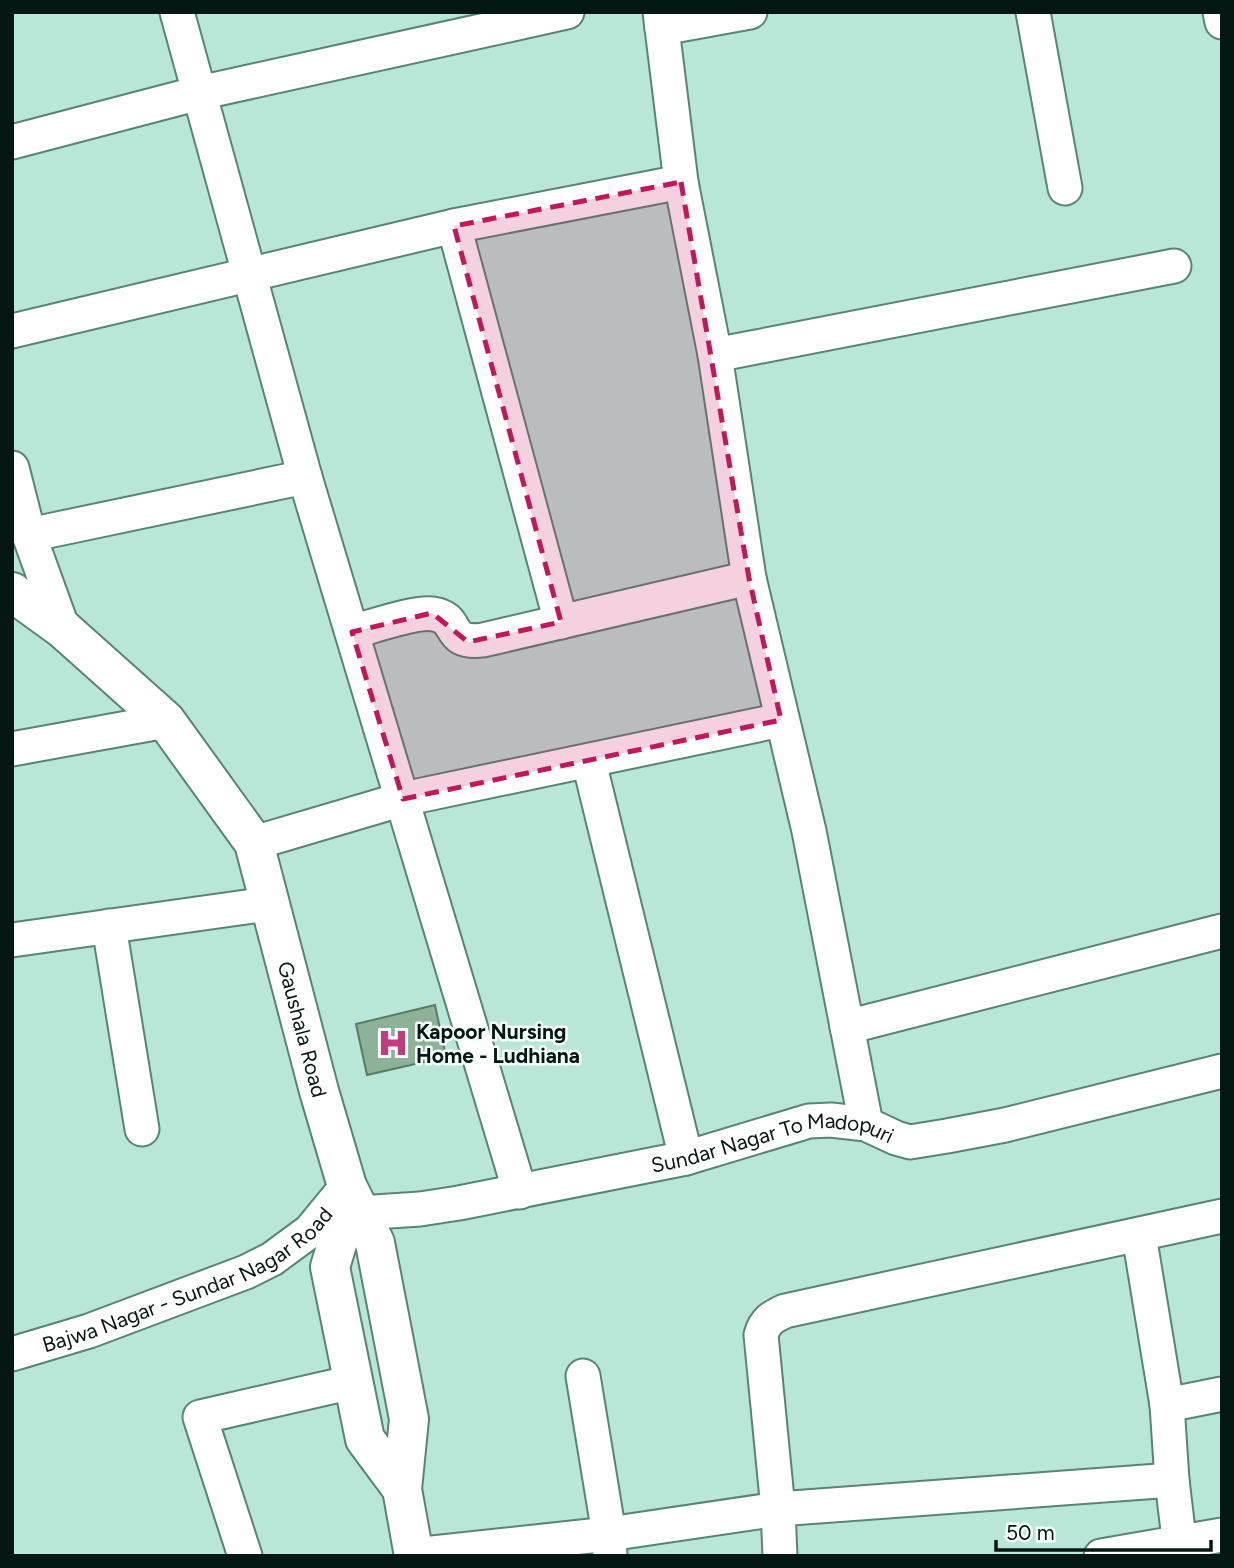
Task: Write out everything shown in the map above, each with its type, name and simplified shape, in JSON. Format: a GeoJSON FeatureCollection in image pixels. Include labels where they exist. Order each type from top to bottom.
{"type":"FeatureCollection","features":[{"type":"Feature","properties":{"kind":"street"},"geometry":{"type":"LineString","coordinates":[[177,12],[305,477],[520,1192]]}},
{"type":"Feature","properties":{"kind":"street"},"geometry":{"type":"LineString","coordinates":[[12,142],[199,93],[567,12]]}},
{"type":"Feature","properties":{"kind":"street"},"geometry":{"type":"LineString","coordinates":[[750,12],[661,20],[681,182],[715,355],[749,578],[809,831],[866,1124]]}},
{"type":"Feature","properties":{"kind":"street"},"geometry":{"type":"LineString","coordinates":[[1033,12],[1065,188]]}},
{"type":"Feature","properties":{"kind":"street"},"geometry":{"type":"LineString","coordinates":[[1220,12],[1222,22]]}},
{"type":"Feature","properties":{"kind":"street"},"geometry":{"type":"LineString","coordinates":[[12,331],[454,226],[681,182]]}},
{"type":"Feature","properties":{"kind":"street"},"geometry":{"type":"LineString","coordinates":[[454,226],[561,622]]}},
{"type":"Feature","properties":{"kind":"street"},"geometry":{"type":"LineString","coordinates":[[715,355],[1174,266]]}},
{"type":"Feature","properties":{"kind":"street"},"geometry":{"type":"LineString","coordinates":[[12,468],[29,535],[63,629]]}},
{"type":"Feature","properties":{"kind":"street"},"geometry":{"type":"LineString","coordinates":[[29,535],[305,477]]}},
{"type":"Feature","properties":{"kind":"street"},"geometry":{"type":"LineString","coordinates":[[352,632],[432,613],[449,621],[457,635],[468,642],[749,578]]}},
{"type":"Feature","properties":{"kind":"street","name":"Gaushala Road"},"geometry":{"type":"LineString","coordinates":[[12,592],[63,629],[166,721],[254,843],[268,904],[358,1210],[409,1419],[402,1489],[414,1555]]}},
{"type":"Feature","properties":{"kind":"street"},"geometry":{"type":"LineString","coordinates":[[254,843],[403,799],[781,720]]}},
{"type":"Feature","properties":{"kind":"street"},"geometry":{"type":"LineString","coordinates":[[12,749],[166,721]]}},
{"type":"Feature","properties":{"kind":"street"},"geometry":{"type":"LineString","coordinates":[[589,762],[686,1158]]}},
{"type":"Feature","properties":{"kind":"street"},"geometry":{"type":"LineString","coordinates":[[12,940],[268,904]]}},
{"type":"Feature","properties":{"kind":"street"},"geometry":{"type":"LineString","coordinates":[[109,926],[142,1129]]}},
{"type":"Feature","properties":{"kind":"street"},"geometry":{"type":"LineString","coordinates":[[847,1027],[1222,931]]}},
{"type":"Feature","properties":{"kind":"street","name":"Sundar Nagar To Madopuri"},"geometry":{"type":"LineString","coordinates":[[358,1210],[420,1209],[520,1192],[686,1158],[809,1121],[831,1120],[866,1124],[910,1142],[1005,1125],[1222,1070]]}},
{"type":"Feature","properties":{"kind":"street"},"geometry":{"type":"LineString","coordinates":[[358,1210],[330,1267],[365,1439],[402,1489]]}},
{"type":"Feature","properties":{"kind":"street","name":"Bajwa Nagar - Sundar Nagar Road"},"geometry":{"type":"LineString","coordinates":[[13,1349],[89,1331],[246,1272],[272,1259],[310,1231],[358,1210]]}},
{"type":"Feature","properties":{"kind":"street"},"geometry":{"type":"LineString","coordinates":[[780,1556],[761,1335],[764,1324],[772,1317],[785,1311],[1222,1216]]}},
{"type":"Feature","properties":{"kind":"street"},"geometry":{"type":"LineString","coordinates":[[1139,1235],[1167,1405],[1180,1549]]}},
{"type":"Feature","properties":{"kind":"street"},"geometry":{"type":"LineString","coordinates":[[583,1376],[610,1545]]}},
{"type":"Feature","properties":{"kind":"street"},"geometry":{"type":"LineString","coordinates":[[245,1556],[200,1418],[353,1382]]}},
{"type":"Feature","properties":{"kind":"street"},"geometry":{"type":"LineString","coordinates":[[1167,1405],[1222,1394]]}},
{"type":"Feature","properties":{"kind":"street"},"geometry":{"type":"LineString","coordinates":[[414,1555],[610,1545],[778,1509],[1172,1480]]}},
{"type":"Feature","properties":{"kind":"street"},"geometry":{"type":"LineString","coordinates":[[1101,1556],[1180,1549],[1222,1535]]}},
{"type":"Feature","properties":{"kind":"highlighted area"},"geometry":{"type":"Polygon","coordinates":[[[681,182],[749,578],[781,720],[403,799],[352,632],[432,613],[468,642],[561,622],[454,226],[681,182]]]}},
{"type":"Feature","properties":{"kind":"building"},"geometry":{"type":"Polygon","coordinates":[[[435,1005],[446,1057],[367,1075],[356,1024],[435,1005]]]}},
{"type":"Feature","properties":{"kind":"place","name":"Kapoor Nursing Home - Ludhiana"},"geometry":{"type":"Point","coordinates":[393,1043]}}]}
